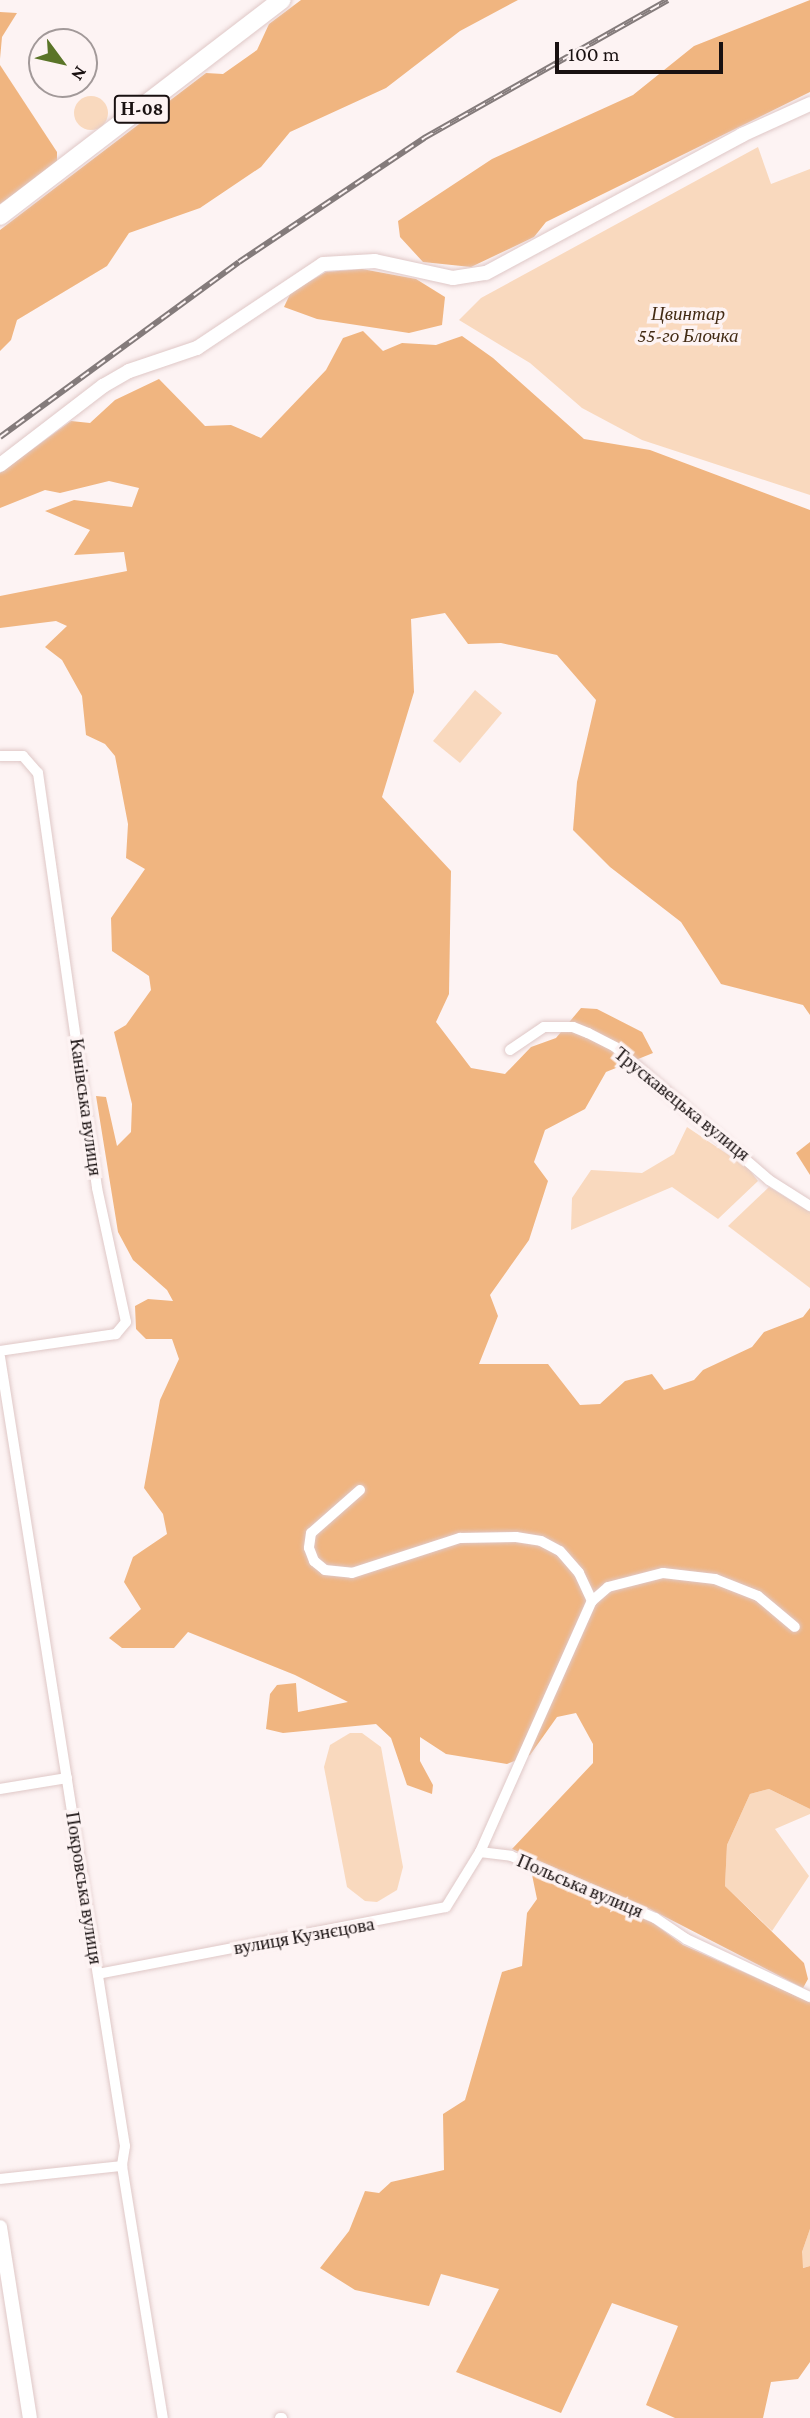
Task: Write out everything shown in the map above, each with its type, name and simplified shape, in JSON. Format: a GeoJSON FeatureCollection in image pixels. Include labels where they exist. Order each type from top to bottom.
{"type":"FeatureCollection","features":[{"type":"Feature","properties":{"kind":"main road","name":"Н-08"},"geometry":{"type":"LineString","coordinates":[[0,216],[282,0]]}},
{"type":"Feature","properties":{"kind":"street"},"geometry":{"type":"LineString","coordinates":[[0,465],[103,386],[129,371],[197,348],[323,264],[375,261],[453,278],[486,273],[742,135],[810,104]]}},
{"type":"Feature","properties":{"kind":"street","name":"Канівська вулиця"},"geometry":{"type":"LineString","coordinates":[[0,756],[14,754],[30,760],[40,783],[97,1188],[126,1322],[116,1334],[0,1351]]}},
{"type":"Feature","properties":{"kind":"street","name":"Трускавецька вулиця"},"geometry":{"type":"LineString","coordinates":[[510,1050],[544,1027],[565,1026],[589,1033],[615,1047],[769,1180],[810,1206]]}},
{"type":"Feature","properties":{"kind":"street","name":"Покровська вулиця"},"geometry":{"type":"LineString","coordinates":[[0,1357],[125,2146],[122,2166],[163,2418]]}},
{"type":"Feature","properties":{"kind":"street"},"geometry":{"type":"LineString","coordinates":[[360,1490],[312,1533],[309,1548],[314,1561],[326,1570],[352,1573],[460,1538],[516,1538],[541,1541],[560,1551],[579,1573],[593,1601]]}},
{"type":"Feature","properties":{"kind":"street"},"geometry":{"type":"LineString","coordinates":[[480,1852],[593,1601],[608,1587],[632,1579],[689,1573],[758,1596],[795,1627]]}},
{"type":"Feature","properties":{"kind":"street"},"geometry":{"type":"LineString","coordinates":[[0,1789],[67,1779]]}},
{"type":"Feature","properties":{"kind":"street","name":"вулиця Кузнєцова"},"geometry":{"type":"LineString","coordinates":[[98,1973],[426,1913],[451,1900],[480,1852]]}},
{"type":"Feature","properties":{"kind":"street","name":"Польська вулиця"},"geometry":{"type":"LineString","coordinates":[[480,1852],[511,1856],[655,1918],[686,1939],[810,1997]]}},
{"type":"Feature","properties":{"kind":"street"},"geometry":{"type":"LineString","coordinates":[[0,2179],[122,2166]]}},
{"type":"Feature","properties":{"kind":"street"},"geometry":{"type":"LineString","coordinates":[[0,2228],[3,2270],[30,2418]]}},
{"type":"Feature","properties":{"kind":"green space"},"geometry":{"type":"Polygon","coordinates":[[[98,97],[107,106],[107,120],[98,129],[84,129],[75,120],[75,106],[83,98],[98,97]]]}},
{"type":"Feature","properties":{"kind":"green space","name":"Цвинтар 55-го Блочка"},"geometry":{"type":"Polygon","coordinates":[[[758,147],[771,184],[810,169],[810,495],[642,440],[582,408],[530,363],[459,320],[481,298],[758,147]]]}},
{"type":"Feature","properties":{"kind":"green space"},"geometry":{"type":"Polygon","coordinates":[[[475,690],[502,713],[460,763],[433,741],[475,690]]]}},
{"type":"Feature","properties":{"kind":"green space"},"geometry":{"type":"Polygon","coordinates":[[[687,1127],[748,1168],[758,1181],[718,1219],[672,1187],[571,1230],[572,1198],[591,1170],[642,1173],[674,1154],[687,1127]]]}},
{"type":"Feature","properties":{"kind":"green space"},"geometry":{"type":"Polygon","coordinates":[[[769,1187],[810,1212],[810,1288],[728,1226],[769,1187]]]}},
{"type":"Feature","properties":{"kind":"green space"},"geometry":{"type":"Polygon","coordinates":[[[350,1733],[362,1733],[381,1747],[403,1867],[397,1890],[377,1902],[365,1901],[347,1887],[324,1767],[330,1745],[350,1733]]]}},
{"type":"Feature","properties":{"kind":"green space"},"geometry":{"type":"Polygon","coordinates":[[[769,1789],[810,1809],[810,1814],[775,1829],[809,1876],[772,1931],[725,1886],[727,1845],[750,1794],[769,1789]]]}},
{"type":"Feature","properties":{"kind":"green space"},"geometry":{"type":"Polygon","coordinates":[[[810,2229],[810,2266],[802,2268],[802,2252],[810,2229]]]}},
{"type":"Feature","properties":{"kind":"shaded area"},"geometry":{"type":"Polygon","coordinates":[[[301,0],[518,0],[460,31],[386,88],[290,132],[261,167],[200,208],[129,233],[107,266],[17,320],[11,340],[0,351],[0,230],[206,73],[223,74],[257,50],[269,24],[301,0]]]}},
{"type":"Feature","properties":{"kind":"shaded area"},"geometry":{"type":"Polygon","coordinates":[[[810,0],[810,92],[546,222],[534,237],[471,267],[423,262],[400,237],[398,221],[492,159],[633,95],[694,46],[810,0]]]}},
{"type":"Feature","properties":{"kind":"shaded area"},"geometry":{"type":"Polygon","coordinates":[[[0,12],[17,13],[2,37],[0,59],[0,12]]]}},
{"type":"Feature","properties":{"kind":"shaded area"},"geometry":{"type":"Polygon","coordinates":[[[0,65],[57,152],[57,164],[0,204],[0,65]]]}},
{"type":"Feature","properties":{"kind":"shaded area"},"geometry":{"type":"Polygon","coordinates":[[[362,269],[416,279],[445,297],[442,325],[409,333],[317,319],[284,307],[291,292],[326,272],[362,269]]]}},
{"type":"Feature","properties":{"kind":"shaded area"},"geometry":{"type":"Polygon","coordinates":[[[363,331],[383,351],[402,343],[436,345],[462,336],[493,358],[584,439],[650,450],[810,510],[810,1015],[803,1005],[721,984],[681,922],[610,867],[573,830],[577,782],[596,700],[557,655],[501,643],[468,644],[445,613],[411,619],[414,692],[382,797],[451,871],[449,994],[436,1022],[471,1068],[505,1074],[531,1047],[556,1038],[581,1008],[597,1009],[642,1032],[653,1053],[606,1072],[585,1109],[545,1130],[534,1162],[548,1181],[529,1240],[490,1295],[498,1316],[479,1364],[548,1364],[580,1405],[600,1404],[625,1381],[652,1374],[664,1390],[694,1380],[703,1370],[752,1347],[764,1332],[803,1317],[810,1308],[810,1809],[769,1789],[750,1794],[727,1845],[725,1886],[804,1963],[808,1979],[803,1988],[648,1908],[512,1849],[593,1763],[593,1744],[576,1713],[557,1717],[530,1755],[507,1764],[446,1754],[420,1737],[420,1761],[433,1785],[432,1794],[407,1785],[391,1738],[376,1724],[283,1733],[266,1729],[270,1694],[277,1685],[296,1683],[298,1712],[348,1702],[295,1675],[188,1632],[174,1648],[122,1648],[109,1638],[141,1609],[124,1582],[133,1557],[167,1534],[163,1514],[144,1488],[160,1400],[179,1359],[172,1339],[146,1339],[136,1329],[135,1306],[148,1299],[173,1301],[167,1290],[133,1260],[118,1232],[96,1096],[106,1097],[117,1146],[131,1132],[132,1104],[114,1032],[126,1025],[151,990],[149,976],[112,951],[111,918],[145,869],[126,858],[128,824],[115,756],[105,744],[86,735],[82,696],[62,660],[45,647],[67,626],[56,621],[0,628],[0,596],[127,571],[124,552],[74,555],[90,530],[45,511],[74,500],[132,507],[139,488],[109,481],[60,493],[45,490],[0,508],[0,473],[71,421],[90,423],[115,400],[159,379],[205,426],[231,425],[261,438],[326,370],[343,338],[363,331]]]}},
{"type":"Feature","properties":{"kind":"shaded area"},"geometry":{"type":"Polygon","coordinates":[[[810,1142],[810,1175],[796,1153],[810,1142]]]}},
{"type":"Feature","properties":{"kind":"shaded area"},"geometry":{"type":"Polygon","coordinates":[[[531,1870],[653,1923],[683,1945],[810,2002],[810,2229],[802,2252],[803,2268],[810,2266],[810,2362],[798,2379],[771,2382],[763,2418],[675,2418],[646,2405],[678,2326],[612,2303],[561,2413],[456,2372],[499,2289],[441,2274],[429,2306],[355,2290],[320,2268],[349,2231],[365,2191],[379,2193],[391,2182],[444,2170],[443,2114],[465,2100],[502,1972],[522,1966],[527,1913],[537,1899],[531,1870]]]}},
{"type":"Feature","properties":{"kind":"railway"},"geometry":{"type":"LineString","coordinates":[[0,437],[239,262],[424,138],[668,0]]}}]}
